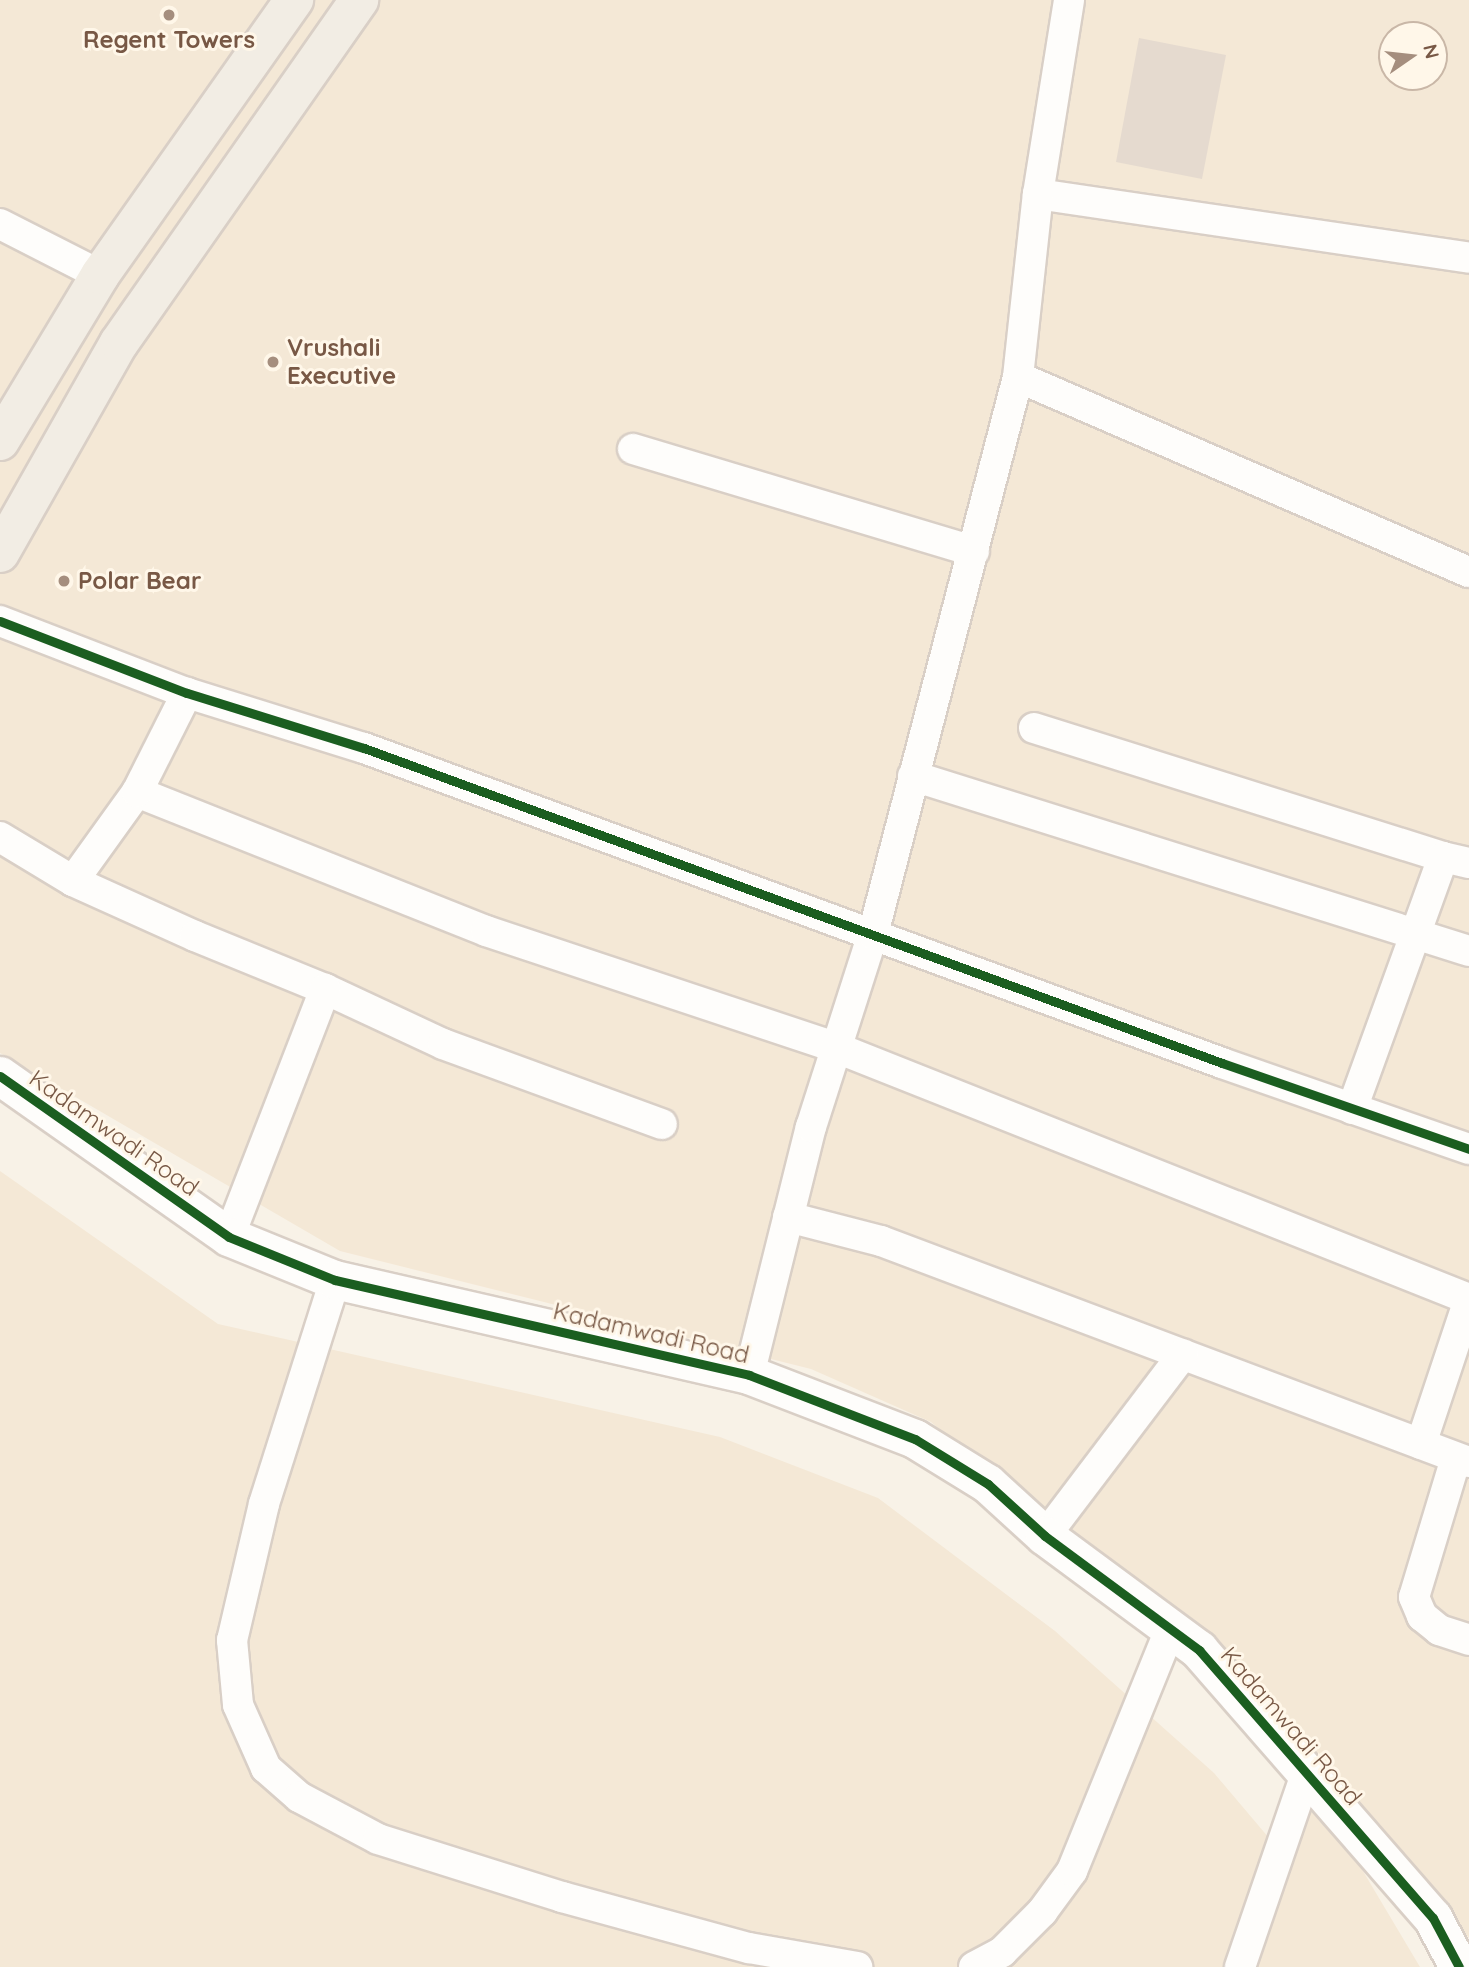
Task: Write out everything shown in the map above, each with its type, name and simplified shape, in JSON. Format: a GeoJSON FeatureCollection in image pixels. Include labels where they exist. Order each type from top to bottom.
{"type":"FeatureCollection","features":[{"type":"Feature","properties":{"kind":"main road"},"geometry":{"type":"LineString","coordinates":[[0,441],[100,275],[294,0]]}},
{"type":"Feature","properties":{"kind":"main road"},"geometry":{"type":"LineString","coordinates":[[0,553],[119,343],[359,0]]}},
{"type":"Feature","properties":{"kind":"street"},"geometry":{"type":"LineString","coordinates":[[749,1375],[811,1127],[873,934],[1018,377],[1038,194],[1069,0]]}},
{"type":"Feature","properties":{"kind":"street"},"geometry":{"type":"LineString","coordinates":[[1038,194],[1469,258]]}},
{"type":"Feature","properties":{"kind":"street"},"geometry":{"type":"LineString","coordinates":[[0,224],[100,275]]}},
{"type":"Feature","properties":{"kind":"street"},"geometry":{"type":"LineString","coordinates":[[1018,377],[1469,572]]}},
{"type":"Feature","properties":{"kind":"street"},"geometry":{"type":"LineString","coordinates":[[634,449],[974,551]]}},
{"type":"Feature","properties":{"kind":"street"},"geometry":{"type":"LineString","coordinates":[[0,621],[187,693],[364,748],[1352,1109],[1469,1149]]}},
{"type":"Feature","properties":{"kind":"street"},"geometry":{"type":"LineString","coordinates":[[73,881],[137,792],[187,693]]}},
{"type":"Feature","properties":{"kind":"street"},"geometry":{"type":"LineString","coordinates":[[1034,728],[1456,860],[1414,933],[1352,1109]]}},
{"type":"Feature","properties":{"kind":"street"},"geometry":{"type":"LineString","coordinates":[[914,776],[1469,951]]}},
{"type":"Feature","properties":{"kind":"street"},"geometry":{"type":"LineString","coordinates":[[137,792],[486,931],[837,1048],[1109,1152],[1469,1300],[1421,1444]]}},
{"type":"Feature","properties":{"kind":"street"},"geometry":{"type":"LineString","coordinates":[[0,836],[73,881],[325,989],[443,1044],[662,1124]]}},
{"type":"Feature","properties":{"kind":"street"},"geometry":{"type":"LineString","coordinates":[[229,1237],[325,989]]}},
{"type":"Feature","properties":{"kind":"street","name":"Kadamwadi Road"},"geometry":{"type":"LineString","coordinates":[[0,1076],[229,1237],[335,1280],[749,1375],[915,1439],[989,1484],[1045,1536],[1169,1632],[1199,1650],[1223,1673],[1306,1774],[1433,1918],[1459,1967]]}},
{"type":"Feature","properties":{"kind":"street"},"geometry":{"type":"LineString","coordinates":[[788,1217],[881,1241],[1463,1460],[1414,1597],[1422,1616],[1439,1630],[1469,1640]]}},
{"type":"Feature","properties":{"kind":"street"},"geometry":{"type":"LineString","coordinates":[[335,1280],[264,1504],[232,1640],[239,1705],[266,1768],[299,1797],[378,1839],[562,1897],[750,1948],[856,1967]]}},
{"type":"Feature","properties":{"kind":"street"},"geometry":{"type":"LineString","coordinates":[[1045,1536],[1183,1354]]}},
{"type":"Feature","properties":{"kind":"street"},"geometry":{"type":"LineString","coordinates":[[974,1967],[1002,1952],[1042,1912],[1072,1871],[1169,1632]]}},
{"type":"Feature","properties":{"kind":"street"},"geometry":{"type":"LineString","coordinates":[[1240,1967],[1306,1774]]}},
{"type":"Feature","properties":{"kind":"shaded area"},"geometry":{"type":"Polygon","coordinates":[[[0,0],[1469,0],[1469,1938],[1301,1739],[931,1422],[811,1369],[340,1251],[0,1053],[0,0]]]}},
{"type":"Feature","properties":{"kind":"shaded area"},"geometry":{"type":"Polygon","coordinates":[[[0,1171],[218,1324],[720,1437],[878,1498],[1055,1631],[1214,1773],[1281,1852],[1307,1777],[1420,1967],[0,1967],[0,1171]]]}},
{"type":"Feature","properties":{"kind":"building"},"geometry":{"type":"Polygon","coordinates":[[[1139,38],[1226,55],[1202,179],[1116,162],[1139,38]]]}},
{"type":"Feature","properties":{"kind":"cycle path"},"geometry":{"type":"LineString","coordinates":[[0,621],[187,693],[364,748],[1222,1063],[1469,1149]]}},
{"type":"Feature","properties":{"kind":"cycle path"},"geometry":{"type":"LineString","coordinates":[[0,1076],[229,1237],[335,1280],[749,1375],[915,1439],[988,1484],[1045,1536],[1199,1650],[1433,1918],[1459,1967]]}},
{"type":"Feature","properties":{"kind":"place","name":"Regent Towers"},"geometry":{"type":"Point","coordinates":[169,15]}},
{"type":"Feature","properties":{"kind":"place","name":"Vrushali Executive"},"geometry":{"type":"Point","coordinates":[273,362]}},
{"type":"Feature","properties":{"kind":"place","name":"Polar Bear"},"geometry":{"type":"Point","coordinates":[64,581]}}]}
